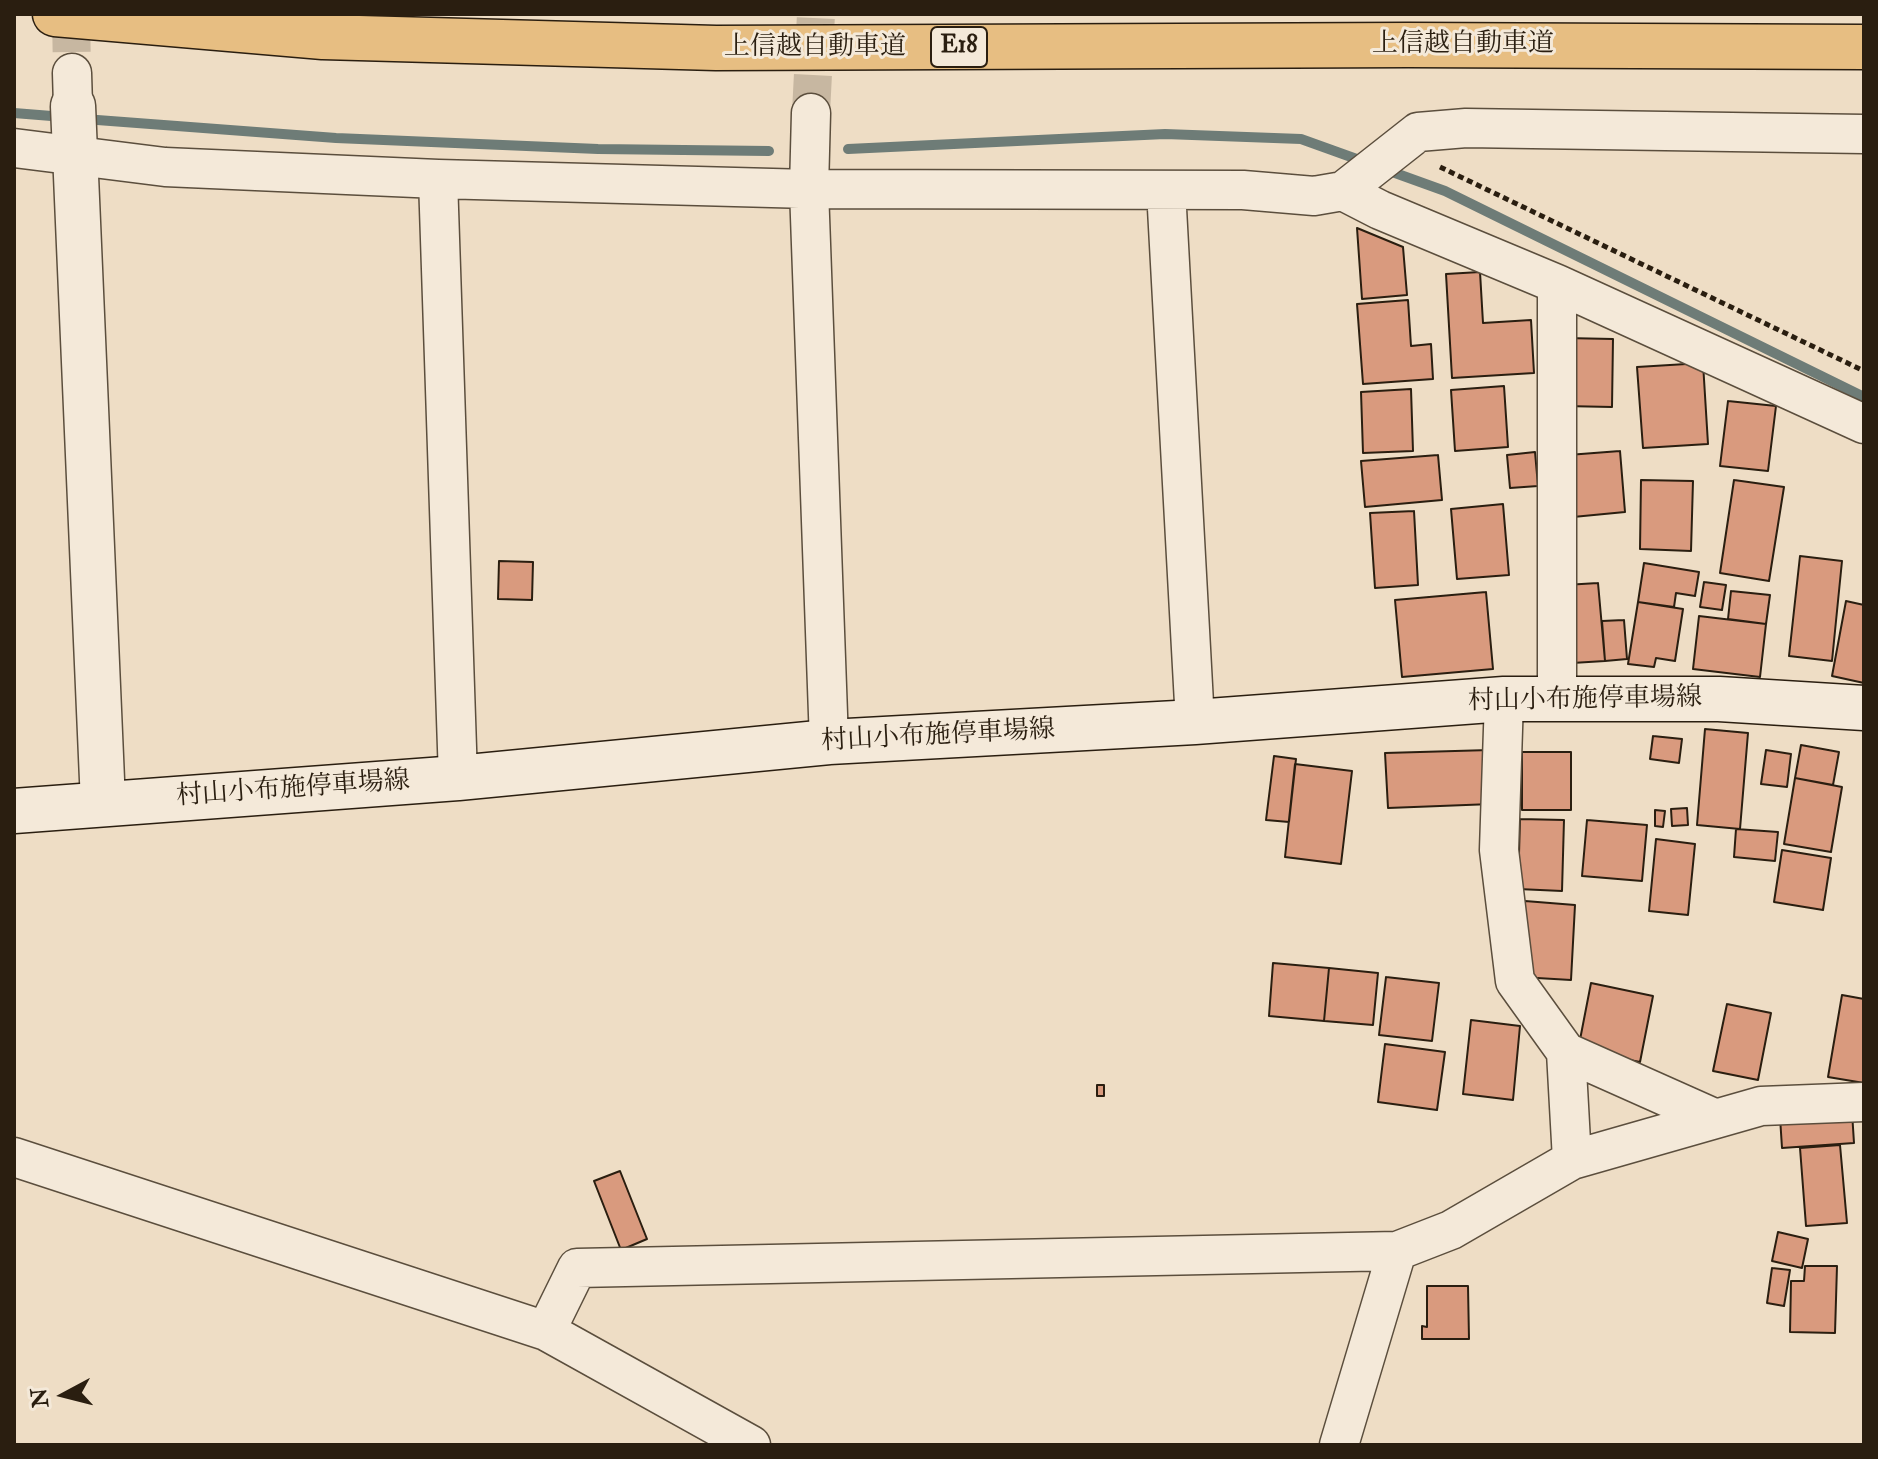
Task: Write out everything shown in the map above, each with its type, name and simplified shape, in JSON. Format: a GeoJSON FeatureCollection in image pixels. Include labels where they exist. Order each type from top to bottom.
{"type":"FeatureCollection","features":[{"type":"Feature","properties":{"kind":"highway","name":"上信越自動車道"},"geometry":{"type":"LineString","coordinates":[[55,14],[323,37],[716,48],[1392,45],[1864,47]]}},
{"type":"Feature","properties":{"kind":"main road"},"geometry":{"type":"LineString","coordinates":[[73,118],[103,803]]}},
{"type":"Feature","properties":{"kind":"main road","name":"村山小布施停車場線"},"geometry":{"type":"LineString","coordinates":[[14,811],[458,778],[829,742],[1195,722],[1504,699],[1719,699],[1864,708]]}},
{"type":"Feature","properties":{"kind":"street"},"geometry":{"type":"LineString","coordinates":[[811,113],[809,189],[829,742]]}},
{"type":"Feature","properties":{"kind":"street"},"geometry":{"type":"LineString","coordinates":[[14,148],[73,118],[165,167],[438,179],[809,189],[1243,190],[1314,196],[1349,186],[1418,132],[1466,128],[1864,134]]}},
{"type":"Feature","properties":{"kind":"street"},"geometry":{"type":"LineString","coordinates":[[438,179],[458,778]]}},
{"type":"Feature","properties":{"kind":"street"},"geometry":{"type":"LineString","coordinates":[[1349,186],[1380,210],[1557,284],[1864,424]]}},
{"type":"Feature","properties":{"kind":"street"},"geometry":{"type":"LineString","coordinates":[[1166,190],[1195,722]]}},
{"type":"Feature","properties":{"kind":"street"},"geometry":{"type":"LineString","coordinates":[[1557,284],[1557,698]]}},
{"type":"Feature","properties":{"kind":"street"},"geometry":{"type":"LineString","coordinates":[[1504,699],[1499,850],[1515,981],[1566,1052],[1714,1118]]}},
{"type":"Feature","properties":{"kind":"street"},"geometry":{"type":"LineString","coordinates":[[1566,1052],[1572,1160]]}},
{"type":"Feature","properties":{"kind":"street"},"geometry":{"type":"LineString","coordinates":[[546,1331],[577,1268],[1397,1251],[1451,1230],[1572,1160],[1761,1106],[1864,1102]]}},
{"type":"Feature","properties":{"kind":"street"},"geometry":{"type":"LineString","coordinates":[[14,1157],[546,1331],[751,1445]]}},
{"type":"Feature","properties":{"kind":"street"},"geometry":{"type":"LineString","coordinates":[[1339,1445],[1397,1251]]}},
{"type":"Feature","properties":{"kind":"path"},"geometry":{"type":"LineString","coordinates":[[1393,152],[1864,371]]}},
{"type":"Feature","properties":{"kind":"building"},"geometry":{"type":"Polygon","coordinates":[[[1357,228],[1403,247],[1407,295],[1362,299],[1357,228]]]}},
{"type":"Feature","properties":{"kind":"building"},"geometry":{"type":"Polygon","coordinates":[[[1480,272],[1483,323],[1531,320],[1534,373],[1452,378],[1446,274],[1480,272]]]}},
{"type":"Feature","properties":{"kind":"building"},"geometry":{"type":"Polygon","coordinates":[[[1408,300],[1411,346],[1431,344],[1433,379],[1363,384],[1357,304],[1408,300]]]}},
{"type":"Feature","properties":{"kind":"building"},"geometry":{"type":"Polygon","coordinates":[[[1565,338],[1613,339],[1612,407],[1564,406],[1565,338]]]}},
{"type":"Feature","properties":{"kind":"building"},"geometry":{"type":"Polygon","coordinates":[[[1703,363],[1708,444],[1643,448],[1637,367],[1703,363]]]}},
{"type":"Feature","properties":{"kind":"building"},"geometry":{"type":"Polygon","coordinates":[[[1504,386],[1508,447],[1455,451],[1451,390],[1504,386]]]}},
{"type":"Feature","properties":{"kind":"building"},"geometry":{"type":"Polygon","coordinates":[[[1411,389],[1413,451],[1363,453],[1361,392],[1411,389]]]}},
{"type":"Feature","properties":{"kind":"building"},"geometry":{"type":"Polygon","coordinates":[[[1728,401],[1776,406],[1768,471],[1720,466],[1728,401]]]}},
{"type":"Feature","properties":{"kind":"building"},"geometry":{"type":"Polygon","coordinates":[[[1620,451],[1625,512],[1573,517],[1568,455],[1620,451]]]}},
{"type":"Feature","properties":{"kind":"building"},"geometry":{"type":"Polygon","coordinates":[[[1535,452],[1538,486],[1510,488],[1507,455],[1535,452]]]}},
{"type":"Feature","properties":{"kind":"building"},"geometry":{"type":"Polygon","coordinates":[[[1438,455],[1442,500],[1365,507],[1361,461],[1438,455]]]}},
{"type":"Feature","properties":{"kind":"building"},"geometry":{"type":"Polygon","coordinates":[[[1641,480],[1693,481],[1691,551],[1640,549],[1641,480]]]}},
{"type":"Feature","properties":{"kind":"building"},"geometry":{"type":"Polygon","coordinates":[[[1734,480],[1784,487],[1769,581],[1720,573],[1734,480]]]}},
{"type":"Feature","properties":{"kind":"building"},"geometry":{"type":"Polygon","coordinates":[[[1503,504],[1509,575],[1457,579],[1451,509],[1503,504]]]}},
{"type":"Feature","properties":{"kind":"building"},"geometry":{"type":"Polygon","coordinates":[[[1414,511],[1418,585],[1375,588],[1370,513],[1414,511]]]}},
{"type":"Feature","properties":{"kind":"building"},"geometry":{"type":"Polygon","coordinates":[[[1800,556],[1842,561],[1832,661],[1789,656],[1800,556]]]}},
{"type":"Feature","properties":{"kind":"building"},"geometry":{"type":"Polygon","coordinates":[[[499,561],[533,562],[532,600],[498,599],[499,561]]]}},
{"type":"Feature","properties":{"kind":"building"},"geometry":{"type":"Polygon","coordinates":[[[1644,563],[1699,572],[1695,596],[1676,593],[1674,607],[1638,602],[1644,563]]]}},
{"type":"Feature","properties":{"kind":"building"},"geometry":{"type":"Polygon","coordinates":[[[1704,582],[1726,585],[1722,610],[1700,607],[1704,582]]]}},
{"type":"Feature","properties":{"kind":"building"},"geometry":{"type":"Polygon","coordinates":[[[1598,583],[1605,661],[1572,663],[1565,585],[1598,583]]]}},
{"type":"Feature","properties":{"kind":"building"},"geometry":{"type":"Polygon","coordinates":[[[1731,591],[1770,595],[1766,624],[1728,619],[1731,591]]]}},
{"type":"Feature","properties":{"kind":"building"},"geometry":{"type":"Polygon","coordinates":[[[1486,592],[1493,669],[1402,677],[1395,600],[1486,592]]]}},
{"type":"Feature","properties":{"kind":"building"},"geometry":{"type":"Polygon","coordinates":[[[1846,601],[1864,605],[1864,683],[1832,676],[1846,601]]]}},
{"type":"Feature","properties":{"kind":"building"},"geometry":{"type":"Polygon","coordinates":[[[1638,602],[1683,609],[1675,661],[1656,658],[1654,667],[1628,664],[1638,602]]]}},
{"type":"Feature","properties":{"kind":"building"},"geometry":{"type":"Polygon","coordinates":[[[1699,616],[1766,624],[1760,677],[1693,669],[1699,616]]]}},
{"type":"Feature","properties":{"kind":"building"},"geometry":{"type":"Polygon","coordinates":[[[1624,620],[1627,659],[1605,661],[1602,621],[1624,620]]]}},
{"type":"Feature","properties":{"kind":"building"},"geometry":{"type":"Polygon","coordinates":[[[1705,729],[1748,733],[1740,829],[1697,825],[1705,729]]]}},
{"type":"Feature","properties":{"kind":"building"},"geometry":{"type":"Polygon","coordinates":[[[1653,736],[1682,739],[1679,763],[1650,759],[1653,736]]]}},
{"type":"Feature","properties":{"kind":"building"},"geometry":{"type":"Polygon","coordinates":[[[1801,745],[1839,752],[1833,785],[1795,778],[1801,745]]]}},
{"type":"Feature","properties":{"kind":"building"},"geometry":{"type":"Polygon","coordinates":[[[1490,750],[1492,804],[1388,808],[1385,753],[1490,750]]]}},
{"type":"Feature","properties":{"kind":"building"},"geometry":{"type":"Polygon","coordinates":[[[1766,750],[1791,754],[1787,787],[1761,784],[1766,750]]]}},
{"type":"Feature","properties":{"kind":"building"},"geometry":{"type":"Polygon","coordinates":[[[1522,752],[1571,752],[1571,810],[1522,810],[1522,752]]]}},
{"type":"Feature","properties":{"kind":"building"},"geometry":{"type":"Polygon","coordinates":[[[1274,756],[1296,759],[1289,822],[1266,820],[1274,756]]]}},
{"type":"Feature","properties":{"kind":"building"},"geometry":{"type":"Polygon","coordinates":[[[1295,764],[1352,771],[1341,864],[1285,857],[1295,764]]]}},
{"type":"Feature","properties":{"kind":"building"},"geometry":{"type":"Polygon","coordinates":[[[1795,778],[1842,787],[1831,852],[1784,844],[1795,778]]]}},
{"type":"Feature","properties":{"kind":"building"},"geometry":{"type":"Polygon","coordinates":[[[1687,808],[1688,825],[1672,826],[1671,809],[1687,808]]]}},
{"type":"Feature","properties":{"kind":"building"},"geometry":{"type":"Polygon","coordinates":[[[1655,810],[1665,811],[1663,827],[1655,826],[1655,810]]]}},
{"type":"Feature","properties":{"kind":"building"},"geometry":{"type":"Polygon","coordinates":[[[1520,819],[1564,820],[1562,891],[1518,889],[1520,819]]]}},
{"type":"Feature","properties":{"kind":"building"},"geometry":{"type":"Polygon","coordinates":[[[1587,820],[1647,825],[1642,881],[1582,876],[1587,820]]]}},
{"type":"Feature","properties":{"kind":"building"},"geometry":{"type":"Polygon","coordinates":[[[1736,829],[1778,832],[1775,861],[1734,857],[1736,829]]]}},
{"type":"Feature","properties":{"kind":"building"},"geometry":{"type":"Polygon","coordinates":[[[1656,839],[1695,844],[1688,915],[1649,911],[1656,839]]]}},
{"type":"Feature","properties":{"kind":"building"},"geometry":{"type":"Polygon","coordinates":[[[1782,850],[1831,858],[1823,910],[1774,902],[1782,850]]]}},
{"type":"Feature","properties":{"kind":"building"},"geometry":{"type":"Polygon","coordinates":[[[1525,901],[1575,905],[1571,980],[1520,977],[1525,901]]]}},
{"type":"Feature","properties":{"kind":"building"},"geometry":{"type":"Polygon","coordinates":[[[1273,963],[1329,968],[1324,1021],[1269,1016],[1273,963]]]}},
{"type":"Feature","properties":{"kind":"building"},"geometry":{"type":"Polygon","coordinates":[[[1329,968],[1378,973],[1373,1025],[1324,1021],[1329,968]]]}},
{"type":"Feature","properties":{"kind":"building"},"geometry":{"type":"Polygon","coordinates":[[[1386,977],[1439,983],[1432,1041],[1379,1035],[1386,977]]]}},
{"type":"Feature","properties":{"kind":"building"},"geometry":{"type":"Polygon","coordinates":[[[1591,983],[1653,996],[1640,1062],[1578,1050],[1591,983]]]}},
{"type":"Feature","properties":{"kind":"building"},"geometry":{"type":"Polygon","coordinates":[[[1842,995],[1864,999],[1864,1083],[1828,1077],[1842,995]]]}},
{"type":"Feature","properties":{"kind":"building"},"geometry":{"type":"Polygon","coordinates":[[[1727,1004],[1771,1013],[1758,1080],[1713,1071],[1727,1004]]]}},
{"type":"Feature","properties":{"kind":"building"},"geometry":{"type":"Polygon","coordinates":[[[1471,1020],[1520,1026],[1513,1100],[1463,1094],[1471,1020]]]}},
{"type":"Feature","properties":{"kind":"building"},"geometry":{"type":"Polygon","coordinates":[[[1385,1044],[1445,1052],[1437,1110],[1378,1102],[1385,1044]]]}},
{"type":"Feature","properties":{"kind":"building"},"geometry":{"type":"Polygon","coordinates":[[[1097,1085],[1104,1085],[1104,1096],[1097,1096],[1097,1085]]]}},
{"type":"Feature","properties":{"kind":"building"},"geometry":{"type":"Polygon","coordinates":[[[1852,1112],[1854,1143],[1782,1148],[1780,1117],[1852,1112]]]}},
{"type":"Feature","properties":{"kind":"building"},"geometry":{"type":"Polygon","coordinates":[[[1840,1145],[1847,1223],[1806,1226],[1800,1148],[1840,1145]]]}},
{"type":"Feature","properties":{"kind":"building"},"geometry":{"type":"Polygon","coordinates":[[[620,1171],[647,1239],[621,1250],[594,1181],[620,1171]]]}},
{"type":"Feature","properties":{"kind":"building"},"geometry":{"type":"Polygon","coordinates":[[[1778,1232],[1808,1239],[1802,1268],[1772,1261],[1778,1232]]]}},
{"type":"Feature","properties":{"kind":"building"},"geometry":{"type":"Polygon","coordinates":[[[1805,1266],[1837,1266],[1835,1333],[1790,1332],[1791,1281],[1804,1281],[1805,1266]]]}},
{"type":"Feature","properties":{"kind":"building"},"geometry":{"type":"Polygon","coordinates":[[[1772,1268],[1790,1270],[1784,1306],[1767,1303],[1772,1268]]]}},
{"type":"Feature","properties":{"kind":"building"},"geometry":{"type":"Polygon","coordinates":[[[1427,1286],[1468,1286],[1469,1339],[1422,1339],[1422,1326],[1427,1327],[1427,1286]]]}},
{"type":"Feature","properties":{"kind":"waterway"},"geometry":{"type":"LineString","coordinates":[[14,113],[64,117]]}},
{"type":"Feature","properties":{"kind":"waterway"},"geometry":{"type":"LineString","coordinates":[[84,119],[336,138],[598,149],[769,151]]}},
{"type":"Feature","properties":{"kind":"waterway"},"geometry":{"type":"LineString","coordinates":[[848,149],[1165,134],[1301,139],[1365,162]]}},
{"type":"Feature","properties":{"kind":"waterway"},"geometry":{"type":"LineString","coordinates":[[1384,169],[1445,191],[1864,397]]}},
{"type":"Feature","properties":{"kind":"tunnel"},"geometry":{"type":"LineString","coordinates":[[71,14],[72,73]]}},
{"type":"Feature","properties":{"kind":"tunnel"},"geometry":{"type":"LineString","coordinates":[[811,113],[816,14]]}}]}
